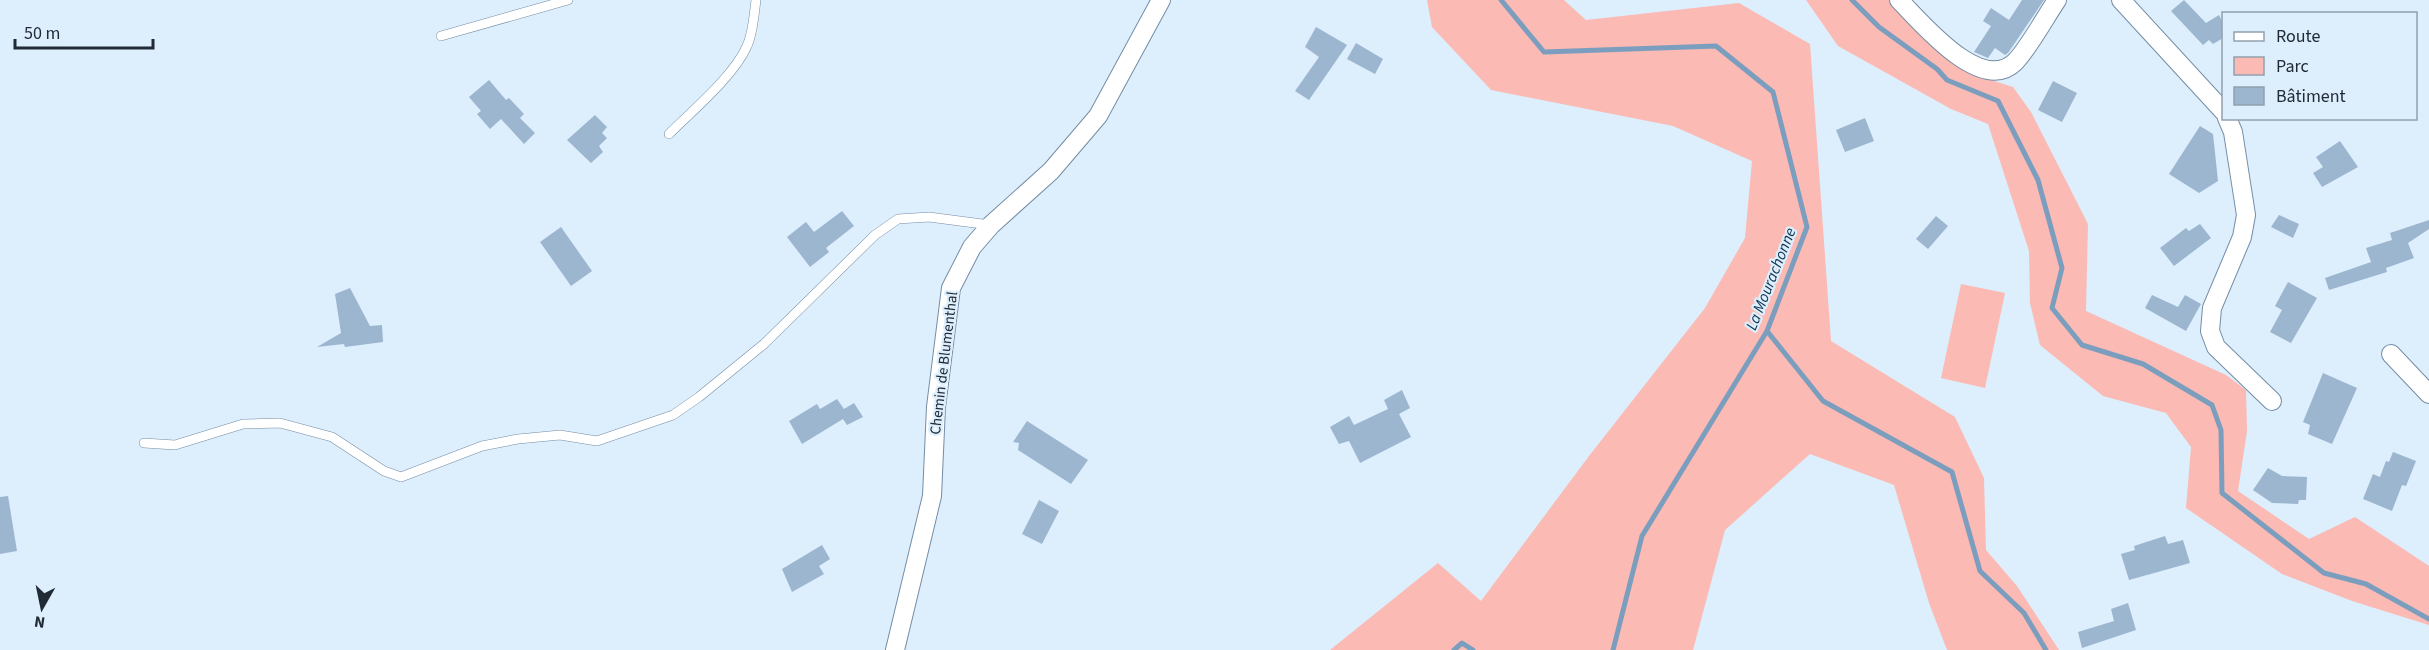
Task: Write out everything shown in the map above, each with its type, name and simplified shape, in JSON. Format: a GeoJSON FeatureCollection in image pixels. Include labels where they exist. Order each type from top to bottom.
{"type":"FeatureCollection","features":[{"type":"Feature","properties":{"kind":"street","name":"Chemin de Blumenthal"},"geometry":{"type":"LineString","coordinates":[[895,650],[932,496],[936,407],[951,288],[972,247],[990,225],[1051,171],[1098,116],[1161,0]]}},
{"type":"Feature","properties":{"kind":"street"},"geometry":{"type":"LineString","coordinates":[[1899,0],[1966,62],[1987,71],[2002,70],[2015,62],[2057,0]]}},
{"type":"Feature","properties":{"kind":"street"},"geometry":{"type":"LineString","coordinates":[[2121,0],[2222,109]]}},
{"type":"Feature","properties":{"kind":"street"},"geometry":{"type":"LineString","coordinates":[[2228,120],[2233,132],[2246,215],[2242,237],[2212,308],[2210,331],[2216,347],[2272,401]]}},
{"type":"Feature","properties":{"kind":"street"},"geometry":{"type":"LineString","coordinates":[[2391,354],[2429,394]]}},
{"type":"Feature","properties":{"kind":"lane"},"geometry":{"type":"LineString","coordinates":[[441,36],[568,0]]}},
{"type":"Feature","properties":{"kind":"lane"},"geometry":{"type":"LineString","coordinates":[[669,134],[711,93],[741,59],[748,44],[756,0]]}},
{"type":"Feature","properties":{"kind":"lane"},"geometry":{"type":"LineString","coordinates":[[144,443],[175,445],[243,424],[280,423],[332,437],[384,471],[401,477],[482,446],[518,439],[560,435],[597,441],[673,415],[699,397],[764,344],[875,235],[898,219],[929,217],[990,225]]}},
{"type":"Feature","properties":{"kind":"green space"},"geometry":{"type":"Polygon","coordinates":[[[1427,0],[1564,0],[1586,20],[1739,3],[1810,44],[1831,341],[1955,417],[1984,478],[1986,550],[2017,586],[2059,650],[1947,650],[1929,603],[1894,485],[1810,454],[1725,530],[1693,650],[1330,650],[1438,563],[1481,601],[1589,456],[1705,308],[1745,238],[1752,161],[1673,126],[1491,90],[1432,27],[1427,0]]]}},
{"type":"Feature","properties":{"kind":"green space"},"geometry":{"type":"Polygon","coordinates":[[[1806,0],[1893,0],[1944,55],[1972,74],[2013,87],[2031,112],[2088,224],[2086,311],[2226,375],[2246,390],[2247,431],[2238,491],[2309,539],[2355,517],[2429,566],[2429,625],[2352,601],[2282,574],[2186,508],[2191,447],[2166,413],[2103,396],[2040,345],[2030,303],[2029,251],[1988,124],[1951,109],[1838,46],[1806,0]]]}},
{"type":"Feature","properties":{"kind":"green space"},"geometry":{"type":"Polygon","coordinates":[[[1961,284],[2005,293],[1985,388],[1941,378],[1961,284]]]}},
{"type":"Feature","properties":{"kind":"building"},"geometry":{"type":"Polygon","coordinates":[[[2022,0],[2044,0],[2008,53],[2005,55],[1995,48],[1988,58],[1974,52],[1991,26],[1983,21],[1991,8],[2009,20],[2022,0]]]}},
{"type":"Feature","properties":{"kind":"building"},"geometry":{"type":"Polygon","coordinates":[[[2184,0],[2206,23],[2219,15],[2222,21],[2222,39],[2213,44],[2209,40],[2203,45],[2171,11],[2184,0]]]}},
{"type":"Feature","properties":{"kind":"building"},"geometry":{"type":"Polygon","coordinates":[[[1316,27],[1347,45],[1309,100],[1295,91],[1319,57],[1305,47],[1316,27]]]}},
{"type":"Feature","properties":{"kind":"building"},"geometry":{"type":"Polygon","coordinates":[[[1356,43],[1383,59],[1375,74],[1347,59],[1356,43]]]}},
{"type":"Feature","properties":{"kind":"building"},"geometry":{"type":"Polygon","coordinates":[[[489,80],[506,100],[509,98],[524,114],[520,118],[535,133],[524,144],[501,119],[490,129],[477,114],[481,111],[469,97],[489,80]]]}},
{"type":"Feature","properties":{"kind":"building"},"geometry":{"type":"Polygon","coordinates":[[[2053,81],[2077,93],[2062,122],[2038,110],[2053,81]]]}},
{"type":"Feature","properties":{"kind":"building"},"geometry":{"type":"Polygon","coordinates":[[[595,115],[607,127],[602,133],[607,138],[599,146],[603,152],[591,163],[567,140],[595,115]]]}},
{"type":"Feature","properties":{"kind":"building"},"geometry":{"type":"Polygon","coordinates":[[[1865,118],[1874,141],[1845,152],[1836,130],[1865,118]]]}},
{"type":"Feature","properties":{"kind":"building"},"geometry":{"type":"Polygon","coordinates":[[[2200,126],[2213,134],[2218,181],[2199,193],[2169,174],[2200,126]]]}},
{"type":"Feature","properties":{"kind":"building"},"geometry":{"type":"Polygon","coordinates":[[[2340,141],[2358,167],[2322,187],[2313,173],[2323,167],[2316,157],[2340,141]]]}},
{"type":"Feature","properties":{"kind":"building"},"geometry":{"type":"Polygon","coordinates":[[[842,211],[854,226],[826,248],[829,252],[810,267],[787,237],[806,222],[814,232],[842,211]]]}},
{"type":"Feature","properties":{"kind":"building"},"geometry":{"type":"Polygon","coordinates":[[[2279,215],[2299,224],[2293,238],[2271,227],[2279,215]]]}},
{"type":"Feature","properties":{"kind":"building"},"geometry":{"type":"Polygon","coordinates":[[[1936,216],[1948,226],[1928,249],[1916,239],[1936,216]]]}},
{"type":"Feature","properties":{"kind":"building"},"geometry":{"type":"Polygon","coordinates":[[[2429,220],[2429,229],[2408,243],[2414,258],[2386,268],[2387,272],[2329,290],[2325,278],[2371,262],[2366,248],[2392,240],[2390,233],[2429,220]]]}},
{"type":"Feature","properties":{"kind":"building"},"geometry":{"type":"Polygon","coordinates":[[[2200,224],[2211,238],[2174,266],[2160,248],[2186,228],[2189,231],[2200,224]]]}},
{"type":"Feature","properties":{"kind":"building"},"geometry":{"type":"Polygon","coordinates":[[[561,227],[592,271],[571,286],[540,242],[561,227]]]}},
{"type":"Feature","properties":{"kind":"building"},"geometry":{"type":"Polygon","coordinates":[[[2288,282],[2317,298],[2291,343],[2270,332],[2282,310],[2275,306],[2288,282]]]}},
{"type":"Feature","properties":{"kind":"building"},"geometry":{"type":"Polygon","coordinates":[[[350,288],[370,326],[382,325],[383,342],[345,347],[344,344],[317,347],[341,333],[335,294],[350,288]]]}},
{"type":"Feature","properties":{"kind":"building"},"geometry":{"type":"Polygon","coordinates":[[[2152,295],[2178,307],[2185,295],[2201,304],[2186,331],[2145,308],[2152,295]]]}},
{"type":"Feature","properties":{"kind":"building"},"geometry":{"type":"Polygon","coordinates":[[[2323,373],[2357,388],[2332,444],[2308,434],[2310,425],[2303,422],[2323,373]]]}},
{"type":"Feature","properties":{"kind":"building"},"geometry":{"type":"Polygon","coordinates":[[[1402,390],[1410,408],[1399,414],[1411,437],[1360,463],[1349,441],[1339,444],[1330,427],[1349,416],[1354,425],[1388,409],[1384,400],[1402,390]]]}},
{"type":"Feature","properties":{"kind":"building"},"geometry":{"type":"Polygon","coordinates":[[[837,399],[844,409],[854,403],[863,417],[847,425],[843,419],[802,444],[789,421],[817,404],[820,409],[837,399]]]}},
{"type":"Feature","properties":{"kind":"building"},"geometry":{"type":"Polygon","coordinates":[[[1027,421],[1088,460],[1071,484],[1018,450],[1019,443],[1013,442],[1027,421]]]}},
{"type":"Feature","properties":{"kind":"building"},"geometry":{"type":"Polygon","coordinates":[[[2393,452],[2416,461],[2406,486],[2402,485],[2392,511],[2363,499],[2373,474],[2380,477],[2386,461],[2389,462],[2393,452]]]}},
{"type":"Feature","properties":{"kind":"building"},"geometry":{"type":"Polygon","coordinates":[[[2268,468],[2282,476],[2307,477],[2306,500],[2299,500],[2298,504],[2272,503],[2253,490],[2268,468]]]}},
{"type":"Feature","properties":{"kind":"building"},"geometry":{"type":"Polygon","coordinates":[[[8,496],[17,551],[0,554],[0,497],[8,496]]]}},
{"type":"Feature","properties":{"kind":"building"},"geometry":{"type":"Polygon","coordinates":[[[1039,500],[1059,511],[1042,544],[1022,534],[1039,500]]]}},
{"type":"Feature","properties":{"kind":"building"},"geometry":{"type":"Polygon","coordinates":[[[2165,536],[2168,544],[2183,540],[2190,563],[2129,580],[2121,554],[2135,550],[2134,546],[2165,536]]]}},
{"type":"Feature","properties":{"kind":"building"},"geometry":{"type":"Polygon","coordinates":[[[822,545],[830,559],[819,566],[824,574],[792,592],[782,569],[822,545]]]}},
{"type":"Feature","properties":{"kind":"building"},"geometry":{"type":"Polygon","coordinates":[[[2128,603],[2136,630],[2082,648],[2078,632],[2114,621],[2111,609],[2128,603]]]}},
{"type":"Feature","properties":{"kind":"waterway","name":"La Mourachonne"},"geometry":{"type":"LineString","coordinates":[[1501,0],[1544,52],[1716,46],[1773,92],[1807,227],[1767,331],[1642,536],[1613,650]]}},
{"type":"Feature","properties":{"kind":"waterway"},"geometry":{"type":"LineString","coordinates":[[1852,0],[1879,27],[1937,69],[1947,80],[1998,101],[2038,180],[2062,268],[2052,308],[2082,345],[2143,364],[2212,405],[2221,430],[2222,493],[2324,573],[2366,584],[2429,619]]}},
{"type":"Feature","properties":{"kind":"waterway"},"geometry":{"type":"LineString","coordinates":[[1767,331],[1823,401],[1952,472],[1980,571],[2024,613],[2046,650]]}},
{"type":"Feature","properties":{"kind":"waterway","name":"La Mourachonne"},"geometry":{"type":"LineString","coordinates":[[1454,650],[1462,643],[1473,650]]}}]}
